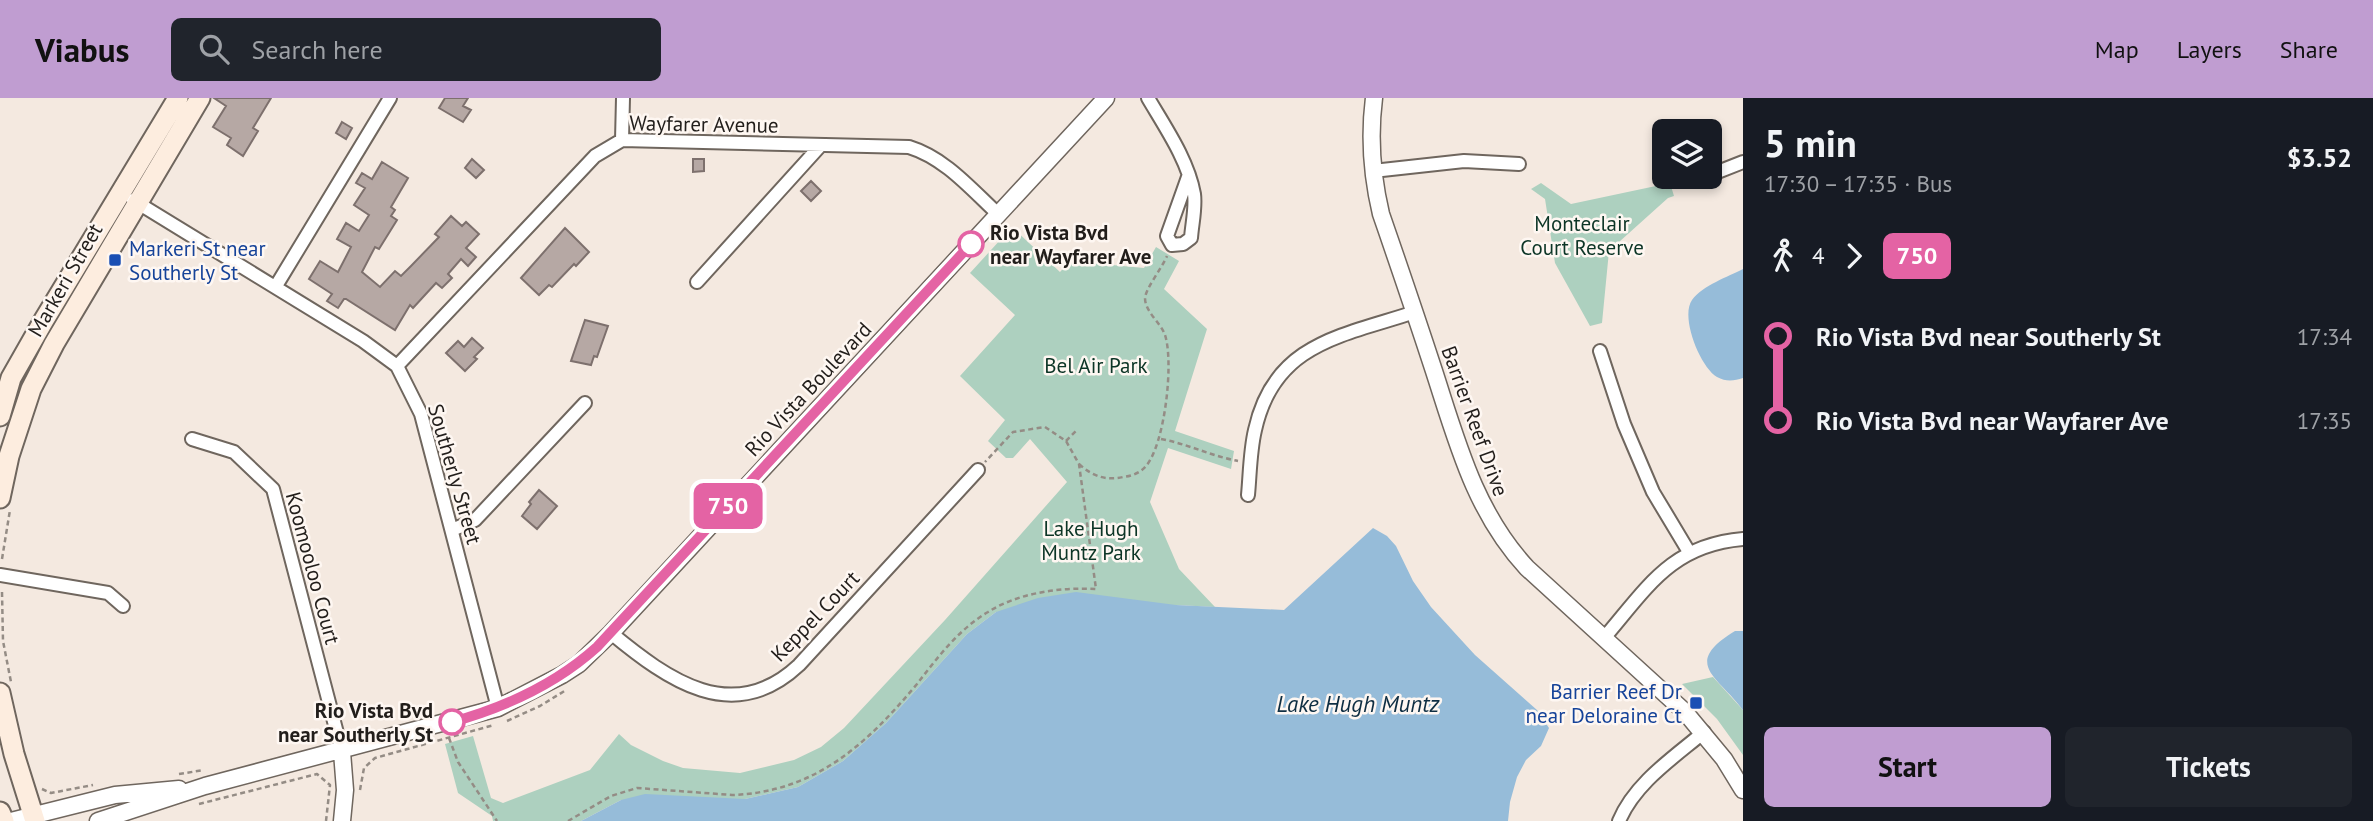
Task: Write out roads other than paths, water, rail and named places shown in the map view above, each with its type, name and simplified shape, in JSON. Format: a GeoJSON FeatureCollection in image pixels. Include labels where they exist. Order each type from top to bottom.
{"type":"FeatureCollection","features":[{"type":"Feature","properties":{"kind":"main road","name":"Markeri Street"},"geometry":{"type":"LineString","coordinates":[[6,500],[9,456],[31,389],[177,98]]}},
{"type":"Feature","properties":{"kind":"main road","name":"Markeri Street"},"geometry":{"type":"LineString","coordinates":[[0,416],[6,376],[200,98]]}},
{"type":"Feature","properties":{"kind":"main road"},"geometry":{"type":"LineString","coordinates":[[6,689],[14,754],[34,818]]}},
{"type":"Feature","properties":{"kind":"main road"},"geometry":{"type":"LineString","coordinates":[[0,812],[4,821]]}},
{"type":"Feature","properties":{"kind":"street"},"geometry":{"type":"LineString","coordinates":[[276,286],[390,98]]}},
{"type":"Feature","properties":{"kind":"street"},"geometry":{"type":"LineString","coordinates":[[622,140],[623,98]]}},
{"type":"Feature","properties":{"kind":"street","name":"Rio Vista Boulevard"},"geometry":{"type":"LineString","coordinates":[[11,821],[34,818],[115,795],[342,751],[498,708],[545,686],[579,664],[611,633],[1106,98]]}},
{"type":"Feature","properties":{"kind":"street"},"geometry":{"type":"LineString","coordinates":[[1148,98],[1181,158],[1188,177],[1194,195],[1191,238],[1183,244],[1172,245],[1167,236],[1188,177]]}},
{"type":"Feature","properties":{"kind":"street","name":"Barrier Reef Drive"},"geometry":{"type":"LineString","coordinates":[[1374,98],[1373,171],[1381,214],[1464,464],[1492,524],[1527,568],[1704,732],[1743,790]]}},
{"type":"Feature","properties":{"kind":"street","name":"Wayfarer Avenue"},"geometry":{"type":"LineString","coordinates":[[397,366],[595,156],[622,140],[890,145],[923,151],[943,163],[998,214]]}},
{"type":"Feature","properties":{"kind":"street"},"geometry":{"type":"LineString","coordinates":[[697,282],[821,145]]}},
{"type":"Feature","properties":{"kind":"street"},"geometry":{"type":"LineString","coordinates":[[1373,171],[1464,161],[1519,164]]}},
{"type":"Feature","properties":{"kind":"street"},"geometry":{"type":"LineString","coordinates":[[1722,170],[1743,162]]}},
{"type":"Feature","properties":{"kind":"street","name":"Southerly Street"},"geometry":{"type":"LineString","coordinates":[[129,198],[276,286],[363,341],[397,366],[421,414],[498,708]]}},
{"type":"Feature","properties":{"kind":"street"},"geometry":{"type":"LineString","coordinates":[[1248,495],[1255,430],[1269,389],[1289,363],[1321,343],[1415,312]]}},
{"type":"Feature","properties":{"kind":"street"},"geometry":{"type":"LineString","coordinates":[[1600,351],[1624,424],[1653,492],[1689,552]]}},
{"type":"Feature","properties":{"kind":"street"},"geometry":{"type":"LineString","coordinates":[[6,376],[31,389]]}},
{"type":"Feature","properties":{"kind":"street"},"geometry":{"type":"LineString","coordinates":[[452,530],[475,520],[585,403]]}},
{"type":"Feature","properties":{"kind":"street","name":"Koomooloo Court"},"geometry":{"type":"LineString","coordinates":[[192,439],[234,452],[273,489],[342,751]]}},
{"type":"Feature","properties":{"kind":"street","name":"Keppel Court"},"geometry":{"type":"LineString","coordinates":[[611,633],[658,668],[699,691],[729,695],[761,690],[774,684],[799,665],[978,470]]}},
{"type":"Feature","properties":{"kind":"street"},"geometry":{"type":"LineString","coordinates":[[1604,638],[1661,572],[1689,552],[1721,541],[1743,539]]}},
{"type":"Feature","properties":{"kind":"street"},"geometry":{"type":"LineString","coordinates":[[0,575],[108,593],[123,606]]}},
{"type":"Feature","properties":{"kind":"street"},"geometry":{"type":"LineString","coordinates":[[1619,821],[1641,786],[1704,732]]}},
{"type":"Feature","properties":{"kind":"street"},"geometry":{"type":"LineString","coordinates":[[342,751],[345,790],[342,821]]}},
{"type":"Feature","properties":{"kind":"street","name":"Rio Vista Boulevard"},"geometry":{"type":"LineString","coordinates":[[99,821],[204,779]]}},
{"type":"Feature","properties":{"kind":"water"},"geometry":{"type":"Polygon","coordinates":[[[1743,269],[1743,378],[1727,380],[1711,372],[1698,353],[1690,329],[1689,308],[1692,300],[1702,290],[1743,269]]]}},
{"type":"Feature","properties":{"kind":"water","name":"Lake Hugh Muntz"},"geometry":{"type":"Polygon","coordinates":[[[1373,528],[1387,536],[1396,546],[1413,581],[1431,607],[1475,655],[1537,710],[1549,728],[1541,746],[1526,760],[1517,777],[1508,821],[581,821],[621,800],[645,794],[745,799],[798,787],[843,761],[886,723],[967,634],[996,612],[1038,598],[1076,592],[1176,605],[1284,610],[1373,528]]]}},
{"type":"Feature","properties":{"kind":"water"},"geometry":{"type":"Polygon","coordinates":[[[1735,631],[1743,631],[1743,710],[1715,679],[1707,662],[1710,652],[1719,642],[1735,631]]]}},
{"type":"Feature","properties":{"kind":"place","name":"Rio Vista Bvd near Wayfarer Ave"},"geometry":{"type":"Point","coordinates":[971,244]}},
{"type":"Feature","properties":{"kind":"place","name":"Markeri St near Southerly St"},"geometry":{"type":"Point","coordinates":[115,260]}},
{"type":"Feature","properties":{"kind":"place","name":"Barrier Reef Dr near Deloraine Ct"},"geometry":{"type":"Point","coordinates":[1696,703]}},
{"type":"Feature","properties":{"kind":"place","name":"Rio Vista Bvd near Southerly St"},"geometry":{"type":"Point","coordinates":[452,722]}},
{"type":"Feature","properties":{"kind":"park label","name":"Monteclair Court Reserve"},"geometry":{"type":"Point","coordinates":[1582,235]}},
{"type":"Feature","properties":{"kind":"park label","name":"Bel Air Park"},"geometry":{"type":"Point","coordinates":[1096,365]}},
{"type":"Feature","properties":{"kind":"park label","name":"Lake Hugh Muntz Park"},"geometry":{"type":"Point","coordinates":[1091,540]}}]}
